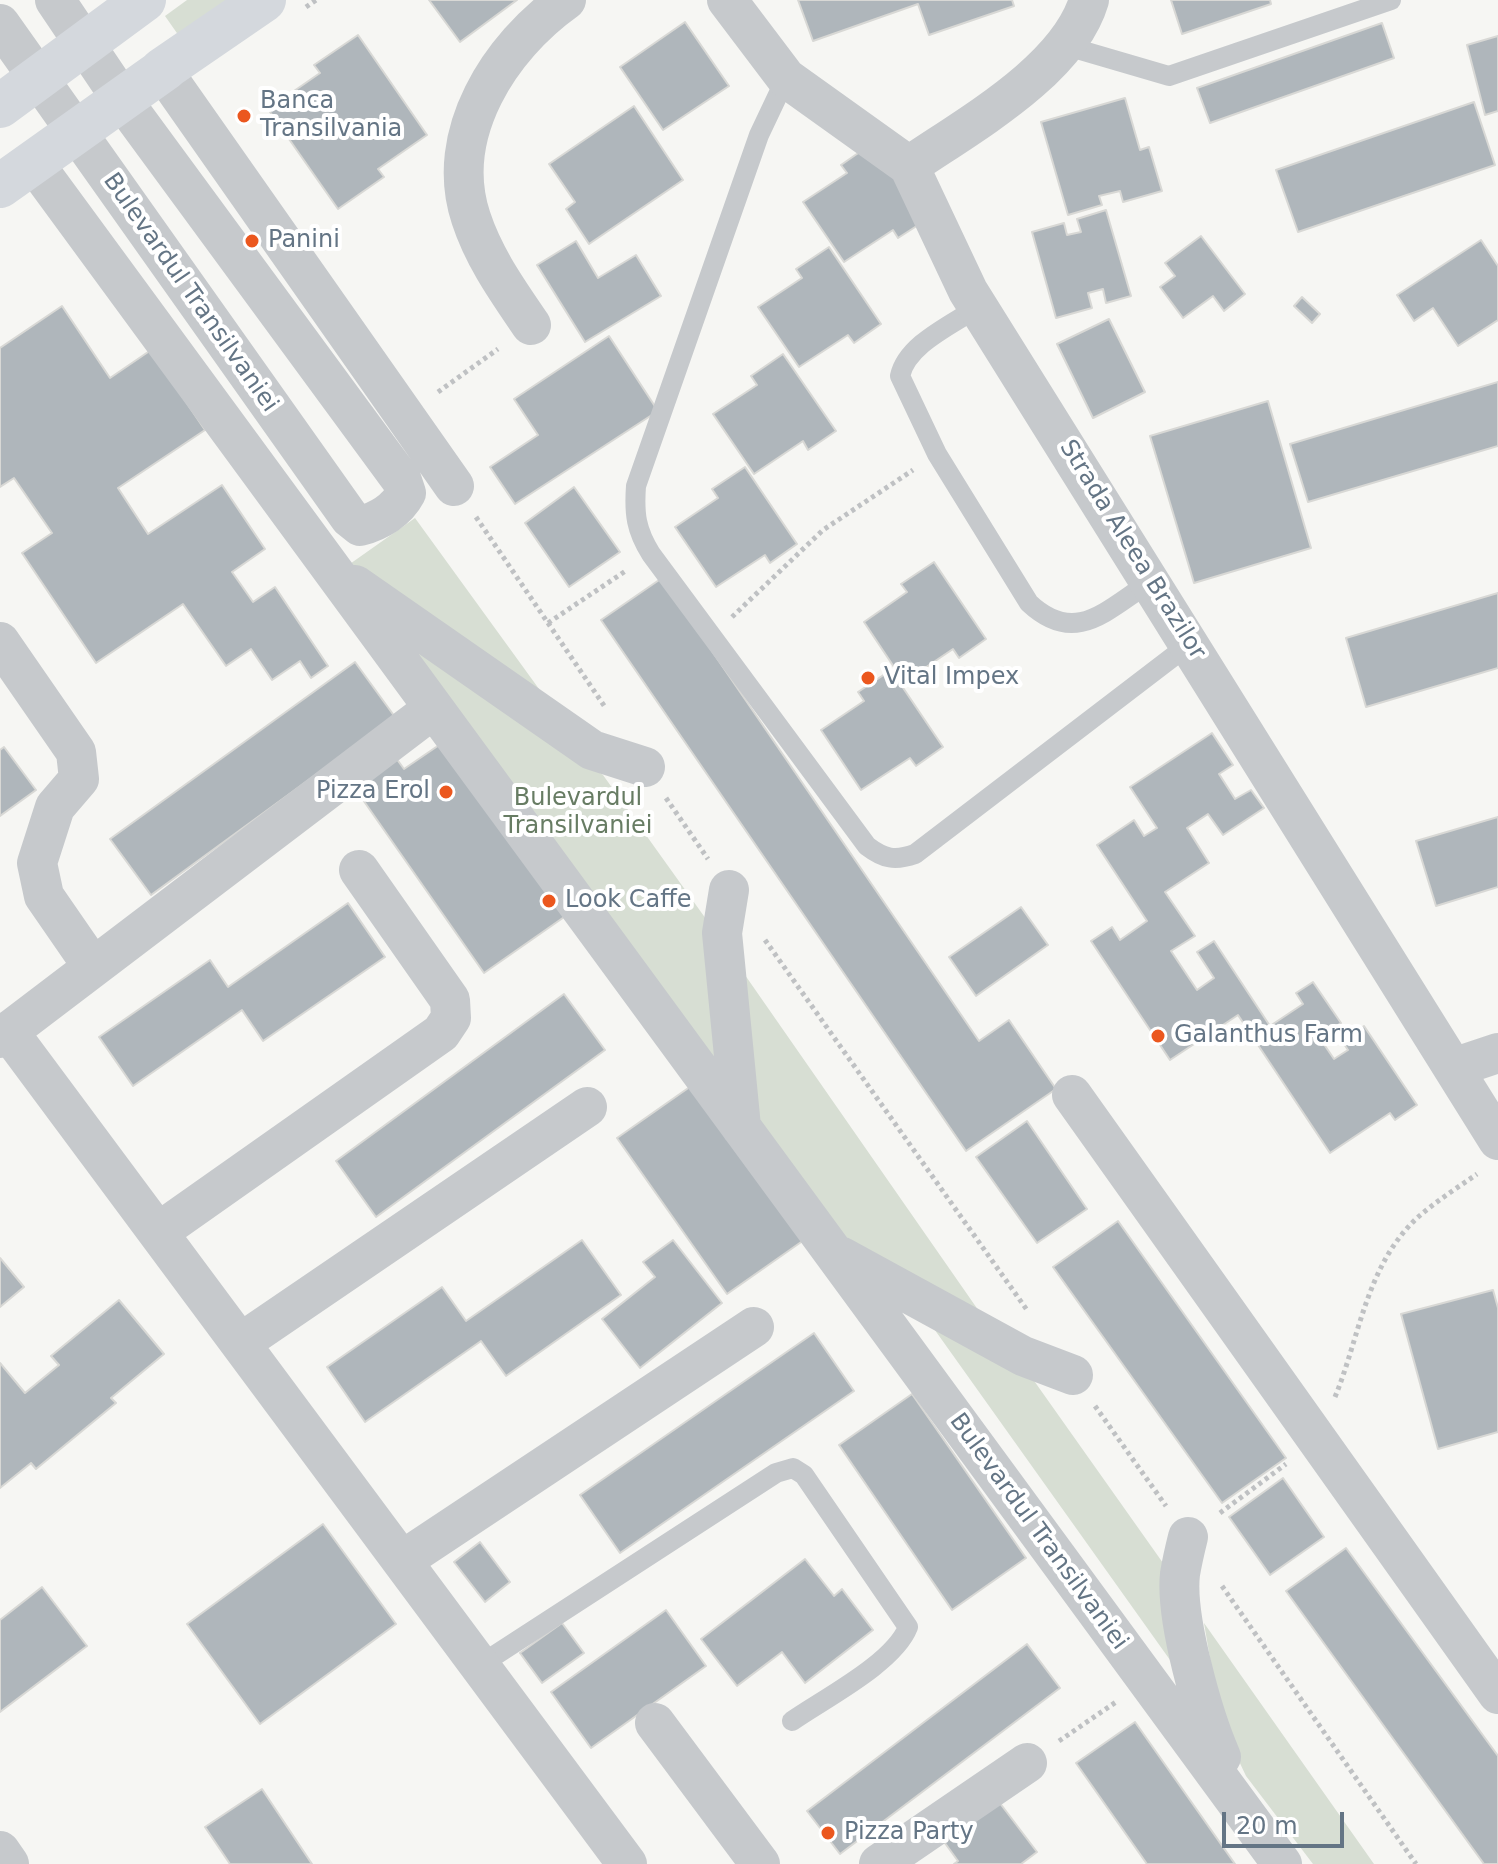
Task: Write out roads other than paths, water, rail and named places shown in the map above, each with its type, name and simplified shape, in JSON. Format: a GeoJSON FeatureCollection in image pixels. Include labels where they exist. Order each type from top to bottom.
{"type":"FeatureCollection","features":[{"type":"Feature","properties":{"kind":"main road"},"geometry":{"type":"LineString","coordinates":[[0,106],[144,0]]}},
{"type":"Feature","properties":{"kind":"main road"},"geometry":{"type":"LineString","coordinates":[[16,174],[264,0]]}},
{"type":"Feature","properties":{"kind":"street","name":"Bulevardul Transilvaniei"},"geometry":{"type":"LineString","coordinates":[[0,24],[350,518],[360,526],[375,522],[401,503],[406,493],[402,481],[122,98],[55,0]]}},
{"type":"Feature","properties":{"kind":"street"},"geometry":{"type":"LineString","coordinates":[[531,325],[493,268],[470,215],[464,157],[475,113],[494,74],[516,44],[566,0]]}},
{"type":"Feature","properties":{"kind":"street","name":"Strada Aleea Brazilor"},"geometry":{"type":"LineString","coordinates":[[727,0],[786,78],[909,166],[978,307],[1191,643],[1453,1068],[1492,1154]]}},
{"type":"Feature","properties":{"kind":"street"},"geometry":{"type":"LineString","coordinates":[[909,166],[1002,102],[1039,71],[1063,45],[1089,0]]}},
{"type":"Feature","properties":{"kind":"street"},"geometry":{"type":"LineString","coordinates":[[164,69],[454,486]]}},
{"type":"Feature","properties":{"kind":"street","name":"Bulevardul Transilvaniei"},"geometry":{"type":"LineString","coordinates":[[16,174],[327,566],[1282,1864]]}},
{"type":"Feature","properties":{"kind":"street","name":"Bulevardul Transilvaniei"},"geometry":{"type":"LineString","coordinates":[[327,566],[592,750],[645,767]]}},
{"type":"Feature","properties":{"kind":"street"},"geometry":{"type":"LineString","coordinates":[[0,642],[76,752],[79,779],[55,807],[37,863],[44,896],[93,967]]}},
{"type":"Feature","properties":{"kind":"street"},"geometry":{"type":"LineString","coordinates":[[433,709],[4,1035],[160,1231],[627,1864]]}},
{"type":"Feature","properties":{"kind":"street"},"geometry":{"type":"LineString","coordinates":[[160,1231],[441,1033],[451,1018],[450,1000],[359,870]]}},
{"type":"Feature","properties":{"kind":"street"},"geometry":{"type":"LineString","coordinates":[[729,890],[722,933],[741,1127]]}},
{"type":"Feature","properties":{"kind":"street"},"geometry":{"type":"LineString","coordinates":[[1453,1068],[1498,1053]]}},
{"type":"Feature","properties":{"kind":"street"},"geometry":{"type":"LineString","coordinates":[[1072,1095],[1498,1694]]}},
{"type":"Feature","properties":{"kind":"street"},"geometry":{"type":"LineString","coordinates":[[242,1342],[587,1107]]}},
{"type":"Feature","properties":{"kind":"street","name":"Bulevardul Transilvaniei"},"geometry":{"type":"LineString","coordinates":[[832,1251],[1023,1356],[1073,1375]]}},
{"type":"Feature","properties":{"kind":"street"},"geometry":{"type":"LineString","coordinates":[[403,1560],[754,1327]]}},
{"type":"Feature","properties":{"kind":"street","name":"Bulevardul Transilvaniei"},"geometry":{"type":"LineString","coordinates":[[1188,1537],[1180,1577],[1190,1649],[1204,1717],[1244,1812]]}},
{"type":"Feature","properties":{"kind":"street"},"geometry":{"type":"LineString","coordinates":[[655,1723],[760,1864]]}},
{"type":"Feature","properties":{"kind":"street"},"geometry":{"type":"LineString","coordinates":[[879,1864],[1027,1763]]}},
{"type":"Feature","properties":{"kind":"street"},"geometry":{"type":"LineString","coordinates":[[0,1851],[9,1864]]}},
{"type":"Feature","properties":{"kind":"lane"},"geometry":{"type":"LineString","coordinates":[[1063,45],[1169,76],[1391,0]]}},
{"type":"Feature","properties":{"kind":"lane"},"geometry":{"type":"LineString","coordinates":[[786,78],[759,135],[636,486],[634,517],[638,533],[651,554],[867,846],[880,856],[898,860],[915,854],[1191,643]]}},
{"type":"Feature","properties":{"kind":"lane"},"geometry":{"type":"LineString","coordinates":[[978,307],[903,362],[900,376],[937,454],[1029,603],[1046,619],[1067,625],[1092,619],[1152,581]]}},
{"type":"Feature","properties":{"kind":"lane"},"geometry":{"type":"LineString","coordinates":[[480,1665],[776,1473],[793,1468],[804,1475],[908,1627],[903,1641],[877,1663],[792,1721]]}},
{"type":"Feature","properties":{"kind":"place","name":"Banca Transilvania"},"geometry":{"type":"Point","coordinates":[244,116]}},
{"type":"Feature","properties":{"kind":"place","name":"Panini"},"geometry":{"type":"Point","coordinates":[252,241]}},
{"type":"Feature","properties":{"kind":"place","name":"Vital Impex"},"geometry":{"type":"Point","coordinates":[868,678]}},
{"type":"Feature","properties":{"kind":"place","name":"Pizza Erol"},"geometry":{"type":"Point","coordinates":[446,792]}},
{"type":"Feature","properties":{"kind":"place","name":"Look Caffe"},"geometry":{"type":"Point","coordinates":[549,901]}},
{"type":"Feature","properties":{"kind":"place","name":"Galanthus Farm"},"geometry":{"type":"Point","coordinates":[1158,1036]}},
{"type":"Feature","properties":{"kind":"place","name":"Pizza Party"},"geometry":{"type":"Point","coordinates":[828,1833]}}]}
